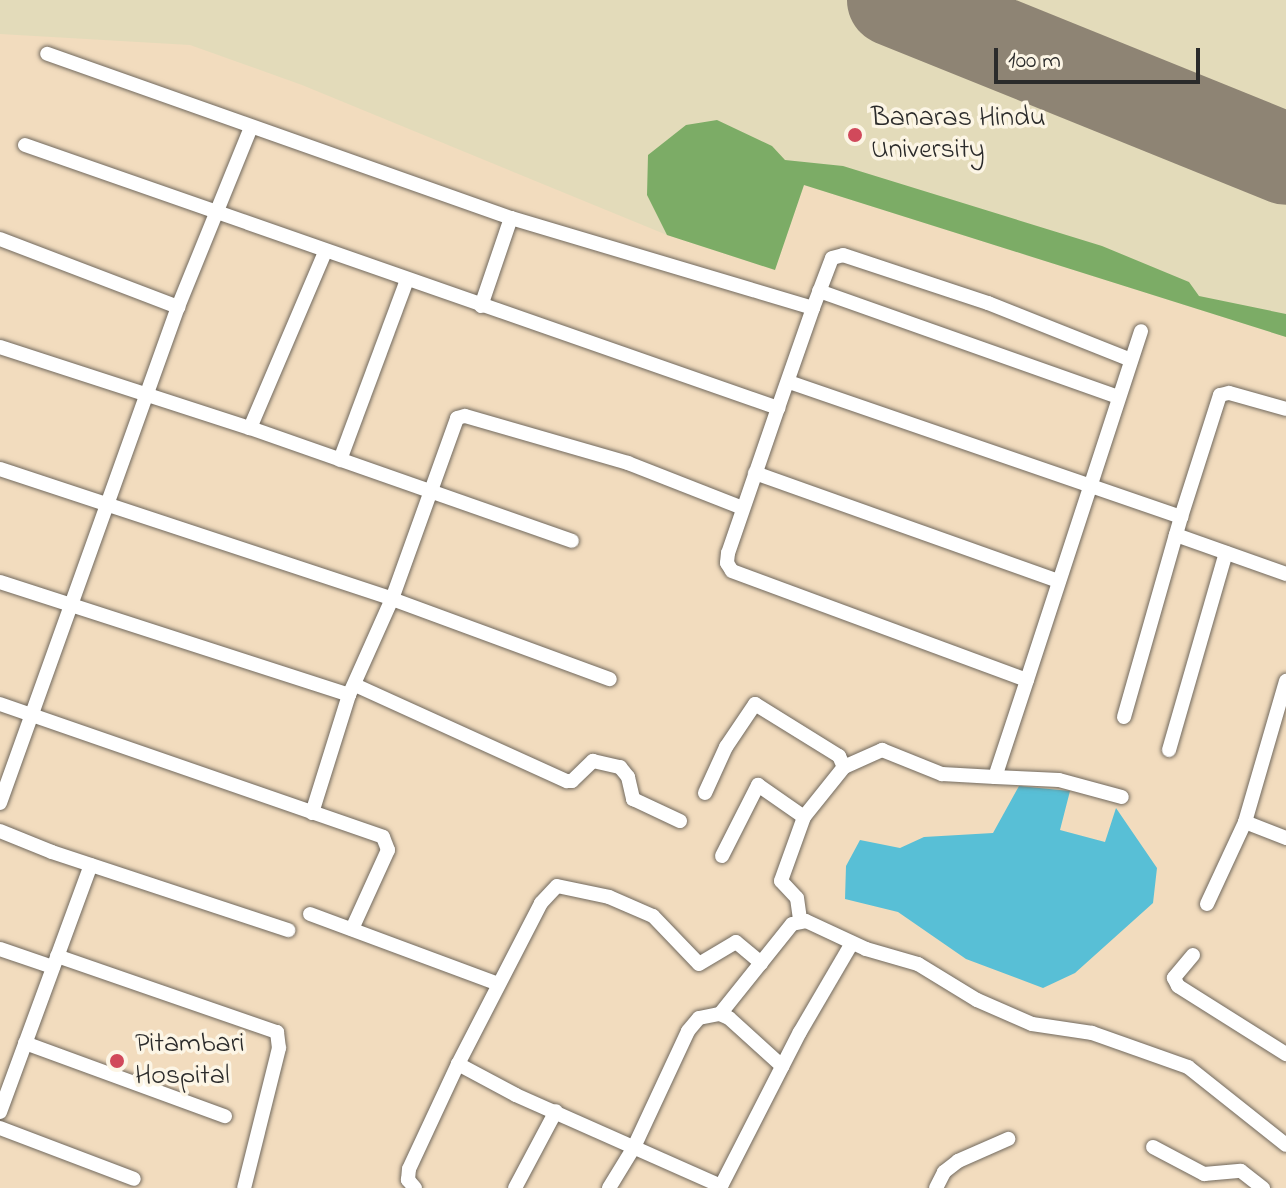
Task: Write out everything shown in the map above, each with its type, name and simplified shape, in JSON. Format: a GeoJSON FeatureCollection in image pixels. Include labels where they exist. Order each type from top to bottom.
{"type":"FeatureCollection","features":[{"type":"Feature","properties":{"kind":"street"},"geometry":{"type":"LineString","coordinates":[[47,54],[511,218],[813,308]]}},
{"type":"Feature","properties":{"kind":"street"},"geometry":{"type":"LineString","coordinates":[[0,803],[178,307],[251,127]]}},
{"type":"Feature","properties":{"kind":"street"},"geometry":{"type":"LineString","coordinates":[[25,145],[778,408]]}},
{"type":"Feature","properties":{"kind":"street"},"geometry":{"type":"LineString","coordinates":[[481,306],[511,218]]}},
{"type":"Feature","properties":{"kind":"street"},"geometry":{"type":"LineString","coordinates":[[0,239],[178,307]]}},
{"type":"Feature","properties":{"kind":"street"},"geometry":{"type":"LineString","coordinates":[[250,428],[325,252]]}},
{"type":"Feature","properties":{"kind":"street"},"geometry":{"type":"LineString","coordinates":[[1027,680],[732,571],[727,563],[728,553],[832,258],[843,255],[988,303],[1131,360]]}},
{"type":"Feature","properties":{"kind":"street"},"geometry":{"type":"LineString","coordinates":[[340,460],[407,280]]}},
{"type":"Feature","properties":{"kind":"street"},"geometry":{"type":"LineString","coordinates":[[819,291],[1118,397]]}},
{"type":"Feature","properties":{"kind":"street"},"geometry":{"type":"LineString","coordinates":[[995,777],[1088,484],[1141,331]]}},
{"type":"Feature","properties":{"kind":"street"},"geometry":{"type":"LineString","coordinates":[[0,347],[250,428],[572,541]]}},
{"type":"Feature","properties":{"kind":"street"},"geometry":{"type":"LineString","coordinates":[[789,382],[1181,517]]}},
{"type":"Feature","properties":{"kind":"street"},"geometry":{"type":"LineString","coordinates":[[1124,717],[1181,517],[1220,395],[1229,393],[1286,409]]}},
{"type":"Feature","properties":{"kind":"street"},"geometry":{"type":"LineString","coordinates":[[312,813],[352,690],[392,599],[457,418],[465,416],[628,463],[743,508]]}},
{"type":"Feature","properties":{"kind":"street"},"geometry":{"type":"LineString","coordinates":[[0,469],[106,507],[392,599],[610,679]]}},
{"type":"Feature","properties":{"kind":"street"},"geometry":{"type":"LineString","coordinates":[[755,473],[1058,581]]}},
{"type":"Feature","properties":{"kind":"street"},"geometry":{"type":"LineString","coordinates":[[1176,535],[1286,574]]}},
{"type":"Feature","properties":{"kind":"street"},"geometry":{"type":"LineString","coordinates":[[1169,750],[1226,553]]}},
{"type":"Feature","properties":{"kind":"street"},"geometry":{"type":"LineString","coordinates":[[0,582],[71,607],[352,690],[567,781],[572,781],[593,761],[620,767],[628,777],[633,799],[680,821]]}},
{"type":"Feature","properties":{"kind":"street"},"geometry":{"type":"LineString","coordinates":[[1207,904],[1245,822],[1286,681]]}},
{"type":"Feature","properties":{"kind":"street"},"geometry":{"type":"LineString","coordinates":[[0,704],[383,837],[388,850],[352,929]]}},
{"type":"Feature","properties":{"kind":"street"},"geometry":{"type":"LineString","coordinates":[[705,793],[726,747],[755,704],[839,756],[844,767]]}},
{"type":"Feature","properties":{"kind":"street"},"geometry":{"type":"LineString","coordinates":[[609,1188],[634,1147],[692,1025],[699,1018],[720,1014],[800,920],[797,898],[781,881],[804,817],[844,767],[882,750],[942,774],[1059,780],[1122,797]]}},
{"type":"Feature","properties":{"kind":"street"},"geometry":{"type":"LineString","coordinates":[[722,856],[758,785],[804,817]]}},
{"type":"Feature","properties":{"kind":"street"},"geometry":{"type":"LineString","coordinates":[[1245,822],[1286,838]]}},
{"type":"Feature","properties":{"kind":"street"},"geometry":{"type":"LineString","coordinates":[[0,831],[91,865],[288,930]]}},
{"type":"Feature","properties":{"kind":"street"},"geometry":{"type":"LineString","coordinates":[[0,1112],[91,865]]}},
{"type":"Feature","properties":{"kind":"street"},"geometry":{"type":"LineString","coordinates":[[415,1188],[408,1180],[409,1169],[458,1064],[547,893],[557,886],[609,897],[653,916],[699,964],[736,942],[761,963]]}},
{"type":"Feature","properties":{"kind":"street"},"geometry":{"type":"LineString","coordinates":[[310,914],[498,984]]}},
{"type":"Feature","properties":{"kind":"street"},"geometry":{"type":"LineString","coordinates":[[800,920],[852,943],[918,964],[977,1000],[1032,1024],[1092,1033],[1188,1067],[1286,1145]]}},
{"type":"Feature","properties":{"kind":"street"},"geometry":{"type":"LineString","coordinates":[[458,1064],[720,1187],[782,1066],[852,943]]}},
{"type":"Feature","properties":{"kind":"street"},"geometry":{"type":"LineString","coordinates":[[0,949],[55,962],[277,1032],[279,1048],[244,1188]]}},
{"type":"Feature","properties":{"kind":"street"},"geometry":{"type":"LineString","coordinates":[[1193,955],[1176,974],[1178,986],[1286,1054]]}},
{"type":"Feature","properties":{"kind":"street"},"geometry":{"type":"LineString","coordinates":[[720,1014],[782,1066]]}},
{"type":"Feature","properties":{"kind":"street"},"geometry":{"type":"LineString","coordinates":[[25,1043],[225,1116]]}},
{"type":"Feature","properties":{"kind":"street"},"geometry":{"type":"LineString","coordinates":[[515,1188],[556,1111]]}},
{"type":"Feature","properties":{"kind":"street"},"geometry":{"type":"LineString","coordinates":[[0,1128],[134,1179]]}},
{"type":"Feature","properties":{"kind":"street"},"geometry":{"type":"LineString","coordinates":[[936,1188],[944,1172],[958,1161],[1008,1139]]}},
{"type":"Feature","properties":{"kind":"street"},"geometry":{"type":"LineString","coordinates":[[1153,1147],[1199,1172],[1241,1171],[1263,1188]]}},
{"type":"Feature","properties":{"kind":"shaded area","name":"Banaras Hindu University"},"geometry":{"type":"Polygon","coordinates":[[[0,0],[1286,0],[1286,337],[804,185],[775,270],[667,235],[302,85],[190,45],[0,34],[0,0]]]}},
{"type":"Feature","properties":{"kind":"green space"},"geometry":{"type":"Polygon","coordinates":[[[717,120],[772,146],[785,160],[843,166],[1102,246],[1189,282],[1199,296],[1286,314],[1286,337],[804,185],[775,270],[667,235],[647,195],[648,155],[686,125],[717,120]]]}},
{"type":"Feature","properties":{"kind":"water"},"geometry":{"type":"Polygon","coordinates":[[[1019,786],[1070,791],[1060,830],[1105,842],[1116,808],[1157,868],[1153,903],[1075,973],[1043,988],[966,959],[898,912],[845,899],[846,866],[860,840],[900,848],[924,837],[993,833],[1019,786]]]}},
{"type":"Feature","properties":{"kind":"runway"},"geometry":{"type":"LineString","coordinates":[[893,0],[1286,159]]}},
{"type":"Feature","properties":{"kind":"place","name":"Banaras Hindu University"},"geometry":{"type":"Point","coordinates":[855,135]}},
{"type":"Feature","properties":{"kind":"place","name":"Pitambari Hospital"},"geometry":{"type":"Point","coordinates":[117,1061]}}]}
